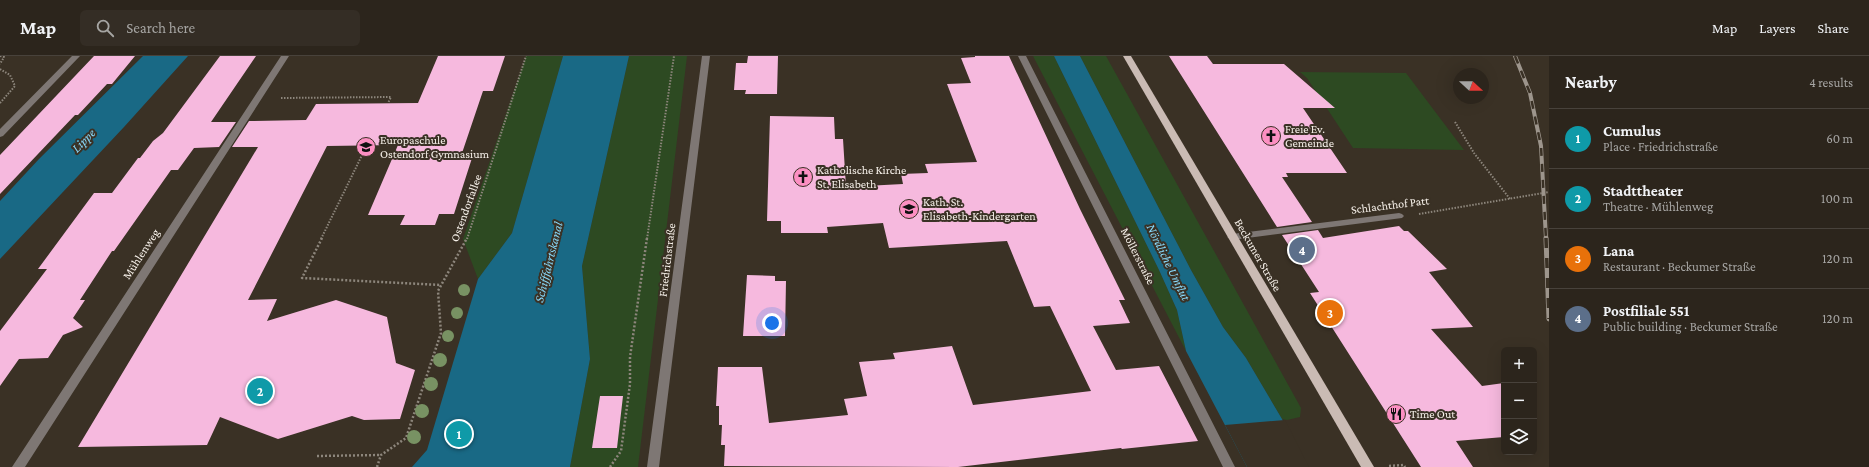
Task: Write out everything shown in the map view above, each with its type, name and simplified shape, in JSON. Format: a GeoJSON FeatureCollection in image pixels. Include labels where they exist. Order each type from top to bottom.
{"type":"FeatureCollection","features":[{"type":"Feature","properties":{"kind":"main road","name":"Beckumer Straße"},"geometry":{"type":"LineString","coordinates":[[1127,56],[1232,238],[1368,467]]}},
{"type":"Feature","properties":{"kind":"street"},"geometry":{"type":"LineString","coordinates":[[0,134],[76,56]]}},
{"type":"Feature","properties":{"kind":"street","name":"Mühlenweg"},"geometry":{"type":"LineString","coordinates":[[18,467],[285,56]]}},
{"type":"Feature","properties":{"kind":"street","name":"Friedrichstraße"},"geometry":{"type":"LineString","coordinates":[[653,467],[706,56]]}},
{"type":"Feature","properties":{"kind":"street","name":"Möllerstraße"},"geometry":{"type":"LineString","coordinates":[[1022,56],[1229,467]]}},
{"type":"Feature","properties":{"kind":"street","name":"Schlachthof Patt"},"geometry":{"type":"LineString","coordinates":[[1232,238],[1399,216]]}},
{"type":"Feature","properties":{"kind":"path"},"geometry":{"type":"LineString","coordinates":[[0,56],[5,56]]}},
{"type":"Feature","properties":{"kind":"path"},"geometry":{"type":"LineString","coordinates":[[0,64],[5,56]]}},
{"type":"Feature","properties":{"kind":"path","name":"Ostendorfallee"},"geometry":{"type":"LineString","coordinates":[[381,455],[406,438],[441,333],[438,291],[467,239],[526,56]]}},
{"type":"Feature","properties":{"kind":"path"},"geometry":{"type":"LineString","coordinates":[[610,467],[621,451],[630,384],[630,357],[674,56]]}},
{"type":"Feature","properties":{"kind":"path"},"geometry":{"type":"LineString","coordinates":[[0,69],[10,75],[15,86],[0,103]]}},
{"type":"Feature","properties":{"kind":"path"},"geometry":{"type":"LineString","coordinates":[[258,98],[391,97],[388,103]]}},
{"type":"Feature","properties":{"kind":"path"},"geometry":{"type":"LineString","coordinates":[[1455,122],[1474,153],[1510,199]]}},
{"type":"Feature","properties":{"kind":"path"},"geometry":{"type":"LineString","coordinates":[[367,145],[302,278],[441,284]]}},
{"type":"Feature","properties":{"kind":"path","name":"Schlachthof Patt"},"geometry":{"type":"LineString","coordinates":[[1399,216],[1430,214],[1549,192]]}},
{"type":"Feature","properties":{"kind":"path"},"geometry":{"type":"LineString","coordinates":[[317,456],[381,455],[377,467]]}},
{"type":"Feature","properties":{"kind":"path"},"geometry":{"type":"LineString","coordinates":[[1385,467],[1404,465],[1405,467]]}},
{"type":"Feature","properties":{"kind":"green space"},"geometry":{"type":"Polygon","coordinates":[[[526,56],[563,56],[512,233],[478,279],[463,239],[526,56]]]}},
{"type":"Feature","properties":{"kind":"green space"},"geometry":{"type":"Polygon","coordinates":[[[629,56],[687,56],[638,467],[570,467],[590,359],[582,266],[629,56]]]}},
{"type":"Feature","properties":{"kind":"green space"},"geometry":{"type":"Polygon","coordinates":[[[1033,56],[1054,56],[1159,270],[1177,310],[1186,351],[1033,56]]]}},
{"type":"Feature","properties":{"kind":"green space"},"geometry":{"type":"Polygon","coordinates":[[[1080,56],[1106,56],[1301,408],[1300,417],[1287,420],[1282,419],[1246,358],[1223,327],[1191,270],[1080,56]]]}},
{"type":"Feature","properties":{"kind":"green space"},"geometry":{"type":"Polygon","coordinates":[[[1300,72],[1406,73],[1464,150],[1353,148],[1307,78],[1300,72]]]}},
{"type":"Feature","properties":{"kind":"water","name":"Lippe"},"geometry":{"type":"Polygon","coordinates":[[[143,56],[188,56],[124,127],[0,259],[0,201],[39,159],[143,56]]]}},
{"type":"Feature","properties":{"kind":"water","name":"Schifffahrtskanal"},"geometry":{"type":"Polygon","coordinates":[[[563,56],[629,56],[582,266],[590,359],[570,467],[412,467],[427,450],[478,279],[512,233],[563,56]]]}},
{"type":"Feature","properties":{"kind":"water","name":"Nördliche Umflut"},"geometry":{"type":"Polygon","coordinates":[[[1054,56],[1080,56],[1191,270],[1223,327],[1246,358],[1282,419],[1307,467],[1247,467],[1186,351],[1177,310],[1159,270],[1054,56]]]}},
{"type":"Feature","properties":{"kind":"pier"},"geometry":{"type":"Polygon","coordinates":[[[1285,420],[1309,467],[1247,467],[1225,425],[1285,420]]]}},
{"type":"Feature","properties":{"kind":"building"},"geometry":{"type":"Polygon","coordinates":[[[94,56],[135,56],[112,84],[107,84],[78,115],[75,115],[0,194],[0,155],[94,56]]]}},
{"type":"Feature","properties":{"kind":"building"},"geometry":{"type":"Polygon","coordinates":[[[220,56],[256,56],[211,122],[236,122],[219,147],[194,148],[178,170],[171,170],[114,251],[112,251],[80,300],[85,300],[73,318],[83,327],[63,335],[48,358],[19,359],[0,386],[0,331],[47,269],[38,269],[94,193],[112,193],[138,158],[140,158],[153,141],[163,133],[220,56]]]}},
{"type":"Feature","properties":{"kind":"building"},"geometry":{"type":"Polygon","coordinates":[[[438,56],[505,56],[493,91],[483,91],[460,159],[472,158],[454,214],[439,214],[435,225],[400,225],[405,215],[368,215],[398,145],[327,146],[248,300],[277,299],[267,321],[336,300],[387,317],[396,363],[415,370],[400,419],[364,420],[352,416],[278,439],[220,417],[207,445],[78,447],[258,147],[232,147],[249,121],[306,120],[316,104],[418,103],[438,56]]]}},
{"type":"Feature","properties":{"kind":"building"},"geometry":{"type":"Polygon","coordinates":[[[748,56],[778,56],[777,94],[745,94],[746,90],[734,90],[736,63],[747,63],[748,56]]]}},
{"type":"Feature","properties":{"kind":"building"},"geometry":{"type":"Polygon","coordinates":[[[975,56],[1009,56],[1080,209],[1125,300],[1119,300],[1130,323],[1093,326],[1116,370],[1159,366],[1198,441],[1121,448],[958,467],[724,466],[725,445],[721,445],[722,425],[719,425],[719,406],[716,406],[718,367],[762,367],[769,423],[848,415],[844,399],[867,396],[859,362],[895,359],[893,353],[952,346],[973,405],[1091,391],[1050,306],[1034,307],[1007,241],[889,248],[883,223],[827,227],[828,233],[781,233],[781,221],[767,221],[770,116],[834,117],[835,139],[843,139],[846,187],[903,184],[901,174],[928,173],[925,164],[977,162],[947,84],[971,83],[961,58],[975,56]]]}},
{"type":"Feature","properties":{"kind":"building"},"geometry":{"type":"Polygon","coordinates":[[[1169,56],[1207,56],[1213,64],[1284,64],[1335,108],[1303,108],[1347,173],[1286,173],[1288,177],[1282,177],[1312,222],[1277,227],[1169,56]]]}},
{"type":"Feature","properties":{"kind":"building"},"geometry":{"type":"Polygon","coordinates":[[[1399,226],[1404,231],[1408,231],[1447,269],[1429,272],[1473,327],[1431,329],[1482,386],[1501,383],[1501,437],[1456,441],[1473,467],[1421,467],[1310,293],[1319,292],[1282,235],[1318,230],[1323,238],[1399,226]]]}},
{"type":"Feature","properties":{"kind":"building"},"geometry":{"type":"Polygon","coordinates":[[[747,275],[775,276],[775,281],[786,281],[785,336],[743,336],[747,275]]]}},
{"type":"Feature","properties":{"kind":"building"},"geometry":{"type":"Polygon","coordinates":[[[600,396],[623,396],[617,448],[592,448],[600,396]]]}},
{"type":"Feature","properties":{"kind":"railway"},"geometry":{"type":"LineString","coordinates":[[1515,56],[1530,93],[1541,146],[1546,239]]}},
{"type":"Feature","properties":{"kind":"railway"},"geometry":{"type":"LineString","coordinates":[[1546,238],[1549,319]]}},
{"type":"Feature","properties":{"kind":"place","name":"Freie Ev. Gemeinde"},"geometry":{"type":"Point","coordinates":[1271,136]}},
{"type":"Feature","properties":{"kind":"place","name":"Europaschule Ostendorf Gymnasium"},"geometry":{"type":"Point","coordinates":[366,147]}},
{"type":"Feature","properties":{"kind":"place","name":"Katholische Kirche St. Elisabeth"},"geometry":{"type":"Point","coordinates":[803,177]}},
{"type":"Feature","properties":{"kind":"place","name":"Kath. St. Elisabeth-Kindergarten"},"geometry":{"type":"Point","coordinates":[909,209]}},
{"type":"Feature","properties":{"kind":"place","name":"Postfiliale 551"},"geometry":{"type":"Point","coordinates":[1302,250]}},
{"type":"Feature","properties":{"kind":"place","name":"Lana"},"geometry":{"type":"Point","coordinates":[1330,313]}},
{"type":"Feature","properties":{"kind":"place","name":"Stadttheater"},"geometry":{"type":"Point","coordinates":[260,391]}},
{"type":"Feature","properties":{"kind":"place","name":"Time Out"},"geometry":{"type":"Point","coordinates":[1396,414]}},
{"type":"Feature","properties":{"kind":"place","name":"Cumulus"},"geometry":{"type":"Point","coordinates":[459,434]}}]}
